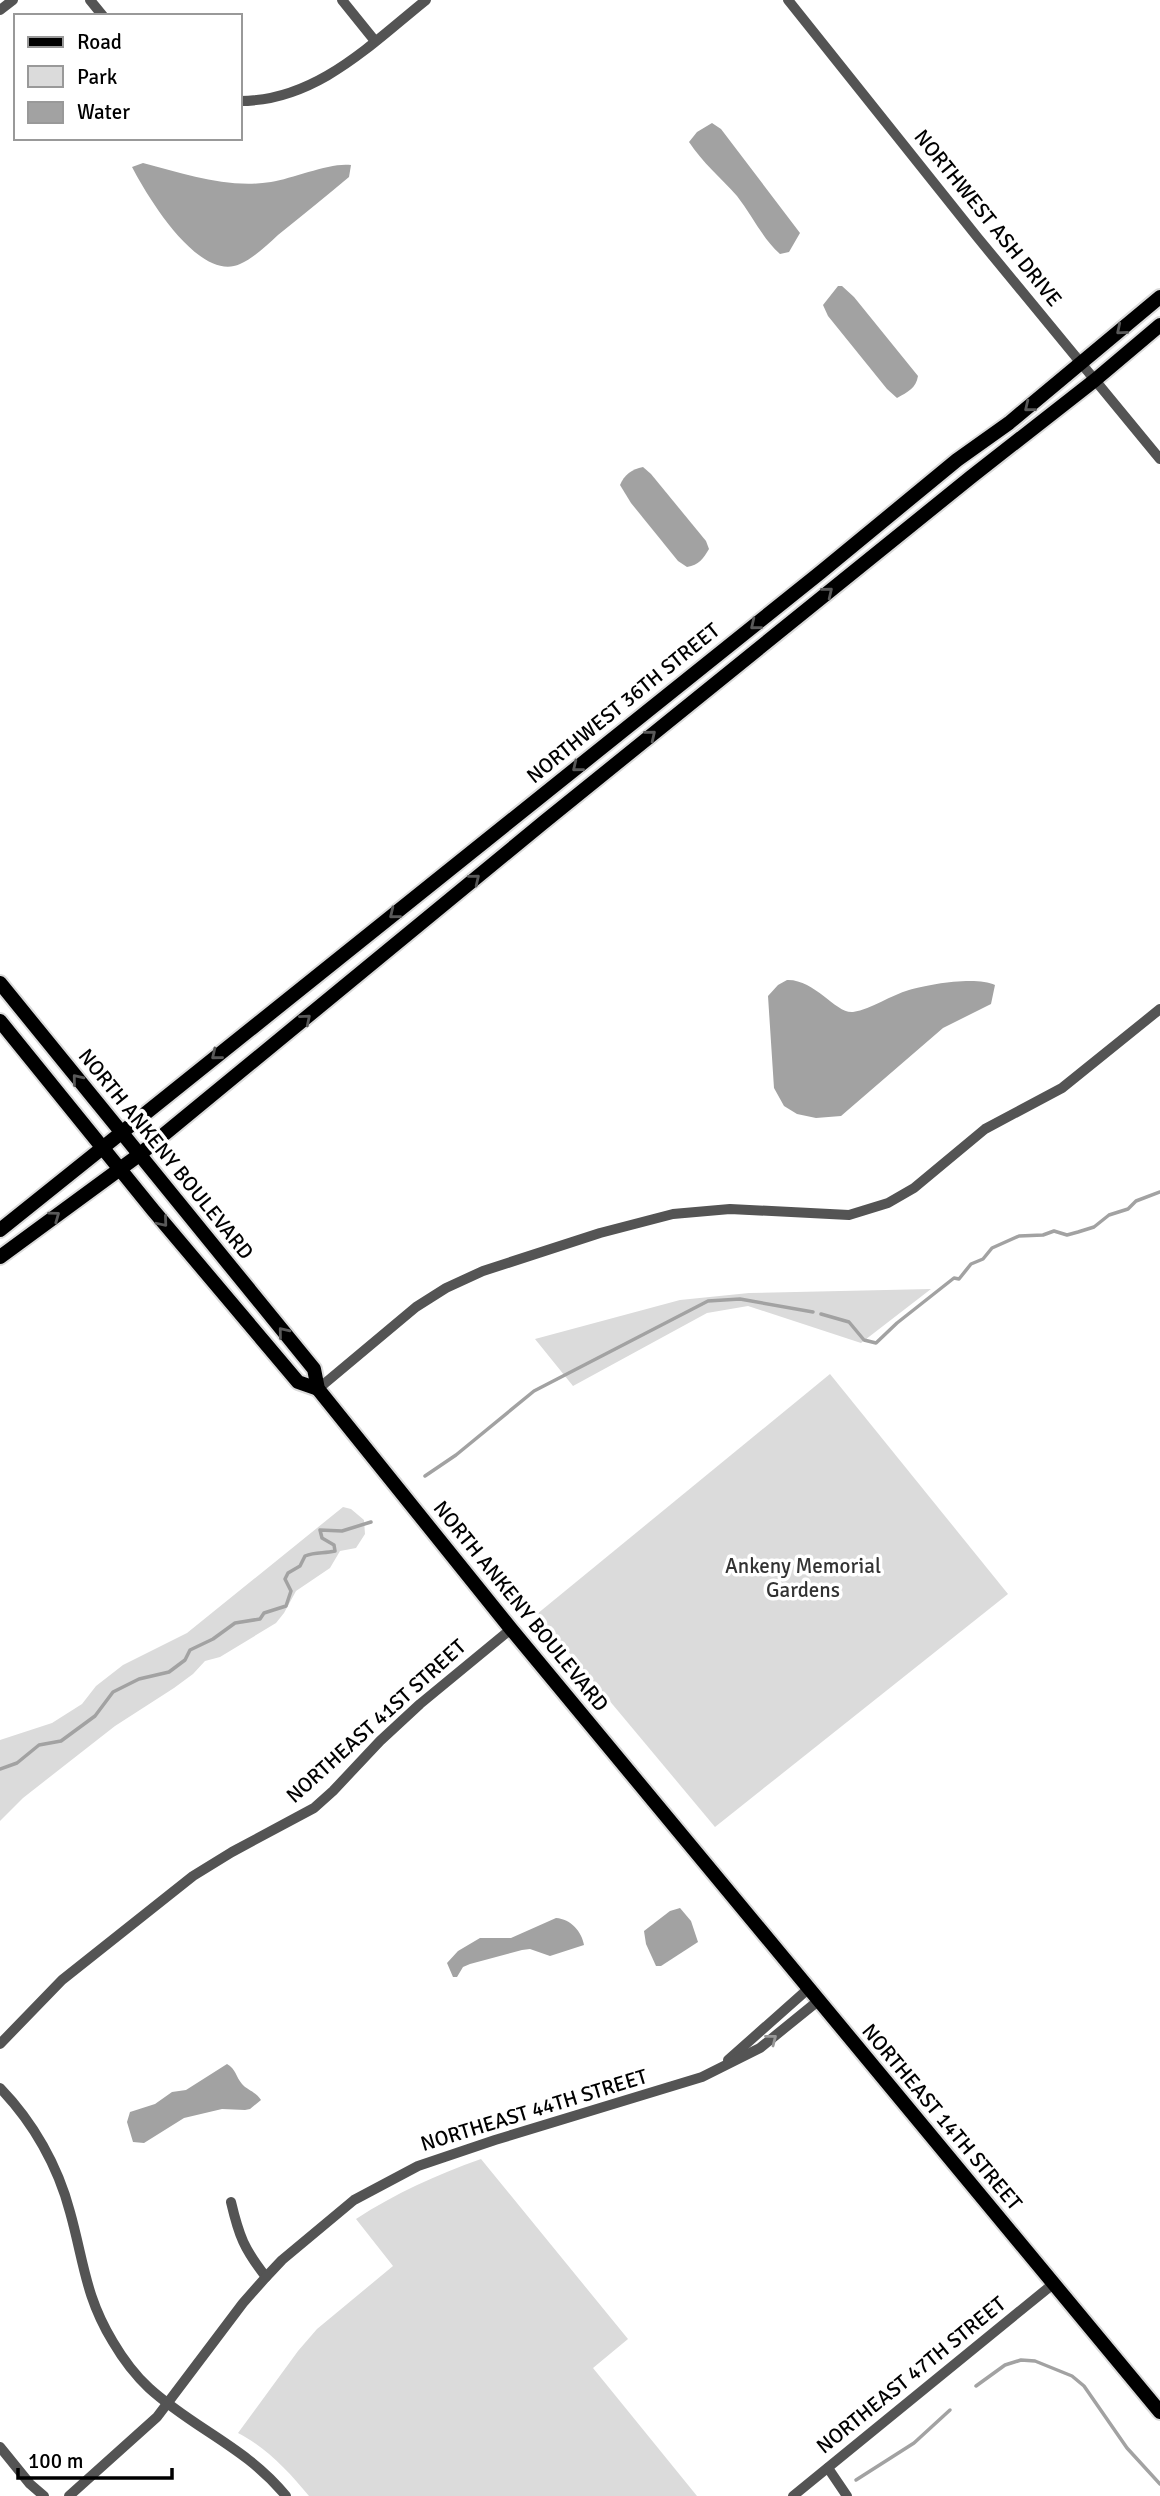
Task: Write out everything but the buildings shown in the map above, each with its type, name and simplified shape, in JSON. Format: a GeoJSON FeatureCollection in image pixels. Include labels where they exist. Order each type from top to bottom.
{"type":"FeatureCollection","features":[{"type":"Feature","properties":{"kind":"main road","name":"NORTHWEST 36TH STREET"},"geometry":{"type":"LineString","coordinates":[[0,1230],[957,460],[1009,423],[1160,297]]}},
{"type":"Feature","properties":{"kind":"main road","name":"NORTHWEST 36TH STREET"},"geometry":{"type":"LineString","coordinates":[[0,1257],[129,1162],[554,814],[1160,325]]}},
{"type":"Feature","properties":{"kind":"main road","name":"NORTH ANKENY BOULEVARD"},"geometry":{"type":"LineString","coordinates":[[0,983],[111,1140],[314,1369],[318,1389],[693,1849]]}},
{"type":"Feature","properties":{"kind":"main road","name":"NORTH ANKENY BOULEVARD"},"geometry":{"type":"LineString","coordinates":[[0,1021],[111,1140],[298,1382],[318,1389]]}},
{"type":"Feature","properties":{"kind":"main road","name":"NORTHEAST 14TH STREET"},"geometry":{"type":"LineString","coordinates":[[693,1849],[1160,2412]]}},
{"type":"Feature","properties":{"kind":"street"},"geometry":{"type":"LineString","coordinates":[[0,10],[13,0]]}},
{"type":"Feature","properties":{"kind":"street"},"geometry":{"type":"LineString","coordinates":[[90,0],[101,14]]}},
{"type":"Feature","properties":{"kind":"street"},"geometry":{"type":"LineString","coordinates":[[342,0],[375,41]]}},
{"type":"Feature","properties":{"kind":"street"},"geometry":{"type":"LineString","coordinates":[[242,101],[276,98],[317,83],[350,62],[426,0]]}},
{"type":"Feature","properties":{"kind":"street","name":"NORTHWEST ASH DRIVE"},"geometry":{"type":"LineString","coordinates":[[788,0],[1160,459]]}},
{"type":"Feature","properties":{"kind":"street"},"geometry":{"type":"LineString","coordinates":[[318,1389],[416,1307],[446,1288],[483,1271],[600,1233],[673,1214],[730,1209],[849,1215],[888,1203],[914,1188],[985,1129],[1062,1088],[1160,1009]]}},
{"type":"Feature","properties":{"kind":"street","name":"NORTHEAST 41ST STREET"},"geometry":{"type":"LineString","coordinates":[[0,2044],[62,1980],[193,1876],[314,1808],[420,1704],[511,1629]]}},
{"type":"Feature","properties":{"kind":"street","name":"NORTHEAST 44TH STREET"},"geometry":{"type":"LineString","coordinates":[[721,2067],[755,2033],[808,1989]]}},
{"type":"Feature","properties":{"kind":"street","name":"NORTHEAST 44TH STREET"},"geometry":{"type":"LineString","coordinates":[[69,2496],[138,2436],[168,2404],[243,2303],[282,2260],[354,2200],[418,2166],[495,2140],[685,2084],[760,2048],[818,2001]]}},
{"type":"Feature","properties":{"kind":"street"},"geometry":{"type":"LineString","coordinates":[[0,2088],[27,2120],[53,2165],[70,2211],[86,2287],[100,2320],[131,2368],[168,2404],[248,2458],[271,2477],[286,2496]]}},
{"type":"Feature","properties":{"kind":"street"},"geometry":{"type":"LineString","coordinates":[[230,2202],[239,2238],[266,2277]]}},
{"type":"Feature","properties":{"kind":"street","name":"NORTHEAST 47TH STREET"},"geometry":{"type":"LineString","coordinates":[[793,2496],[1053,2284]]}},
{"type":"Feature","properties":{"kind":"street"},"geometry":{"type":"LineString","coordinates":[[0,2447],[30,2484],[44,2496]]}},
{"type":"Feature","properties":{"kind":"street"},"geometry":{"type":"LineString","coordinates":[[828,2468],[847,2496]]}},
{"type":"Feature","properties":{"kind":"green space"},"geometry":{"type":"Polygon","coordinates":[[[931,1289],[861,1343],[748,1306],[707,1313],[573,1386],[535,1339],[680,1300],[749,1293],[931,1289]]]}},
{"type":"Feature","properties":{"kind":"green space","name":"Ankeny Memorial Gardens"},"geometry":{"type":"Polygon","coordinates":[[[830,1374],[1008,1594],[715,1827],[537,1614],[830,1374]]]}},
{"type":"Feature","properties":{"kind":"green space"},"geometry":{"type":"Polygon","coordinates":[[[343,1507],[351,1509],[364,1520],[365,1534],[356,1548],[340,1551],[330,1568],[296,1591],[276,1623],[220,1657],[205,1661],[174,1688],[115,1726],[23,1798],[0,1821],[0,1740],[52,1723],[82,1704],[96,1686],[123,1665],[187,1633],[343,1507]]]}},
{"type":"Feature","properties":{"kind":"green space"},"geometry":{"type":"Polygon","coordinates":[[[481,2159],[628,2339],[593,2368],[697,2496],[309,2496],[277,2461],[238,2433],[317,2329],[393,2266],[356,2219],[417,2185],[481,2159]]]}},
{"type":"Feature","properties":{"kind":"water"},"geometry":{"type":"Polygon","coordinates":[[[712,123],[721,129],[800,233],[789,252],[780,254],[774,248],[737,196],[689,142],[697,132],[712,123]]]}},
{"type":"Feature","properties":{"kind":"water"},"geometry":{"type":"Polygon","coordinates":[[[143,163],[239,184],[271,182],[323,168],[351,165],[349,177],[260,251],[240,264],[224,266],[208,261],[176,233],[149,197],[132,167],[143,163]]]}},
{"type":"Feature","properties":{"kind":"water"},"geometry":{"type":"Polygon","coordinates":[[[838,286],[842,286],[854,297],[918,376],[913,387],[905,394],[897,398],[887,389],[828,316],[823,305],[838,286]]]}},
{"type":"Feature","properties":{"kind":"water"},"geometry":{"type":"Polygon","coordinates":[[[643,467],[706,541],[709,549],[695,565],[687,567],[678,561],[631,503],[620,485],[629,473],[643,467]]]}},
{"type":"Feature","properties":{"kind":"water"},"geometry":{"type":"Polygon","coordinates":[[[787,980],[807,985],[839,1008],[853,1012],[902,992],[928,985],[977,981],[995,985],[991,1004],[943,1028],[841,1116],[816,1118],[797,1114],[784,1106],[774,1088],[768,996],[787,980]]]}},
{"type":"Feature","properties":{"kind":"water"},"geometry":{"type":"Polygon","coordinates":[[[680,1908],[691,1921],[698,1942],[661,1966],[656,1966],[646,1944],[644,1931],[670,1911],[680,1908]]]}},
{"type":"Feature","properties":{"kind":"water"},"geometry":{"type":"Polygon","coordinates":[[[556,1918],[575,1927],[584,1945],[550,1956],[530,1949],[522,1950],[470,1964],[463,1967],[457,1977],[453,1977],[447,1963],[458,1951],[480,1938],[511,1938],[556,1918]]]}},
{"type":"Feature","properties":{"kind":"water"},"geometry":{"type":"Polygon","coordinates":[[[227,2064],[242,2084],[261,2100],[250,2109],[222,2109],[184,2118],[144,2143],[133,2142],[127,2122],[130,2112],[155,2104],[172,2092],[186,2090],[227,2064]]]}},
{"type":"Feature","properties":{"kind":"waterway"},"geometry":{"type":"LineString","coordinates":[[821,1314],[849,1322],[864,1340],[876,1343],[954,1278],[959,1279],[971,1264],[983,1259],[992,1248],[1019,1236],[1043,1235],[1054,1231],[1067,1235],[1094,1227],[1109,1215],[1128,1209],[1136,1201],[1160,1192]]}},
{"type":"Feature","properties":{"kind":"waterway"},"geometry":{"type":"LineString","coordinates":[[425,1476],[456,1455],[534,1391],[708,1301],[740,1299],[813,1312]]}},
{"type":"Feature","properties":{"kind":"waterway"},"geometry":{"type":"LineString","coordinates":[[0,1769],[17,1763],[39,1745],[61,1741],[95,1716],[113,1692],[139,1679],[169,1672],[185,1660],[190,1650],[213,1639],[235,1623],[260,1619],[264,1613],[286,1606],[291,1591],[285,1579],[288,1573],[300,1566],[305,1556],[335,1551],[334,1545],[322,1538],[320,1530],[342,1531],[371,1522]]}},
{"type":"Feature","properties":{"kind":"waterway"},"geometry":{"type":"LineString","coordinates":[[976,2386],[1005,2365],[1021,2360],[1035,2361],[1072,2376],[1084,2386],[1127,2448],[1160,2484]]}},
{"type":"Feature","properties":{"kind":"waterway"},"geometry":{"type":"LineString","coordinates":[[856,2480],[914,2443],[950,2410]]}}]}
